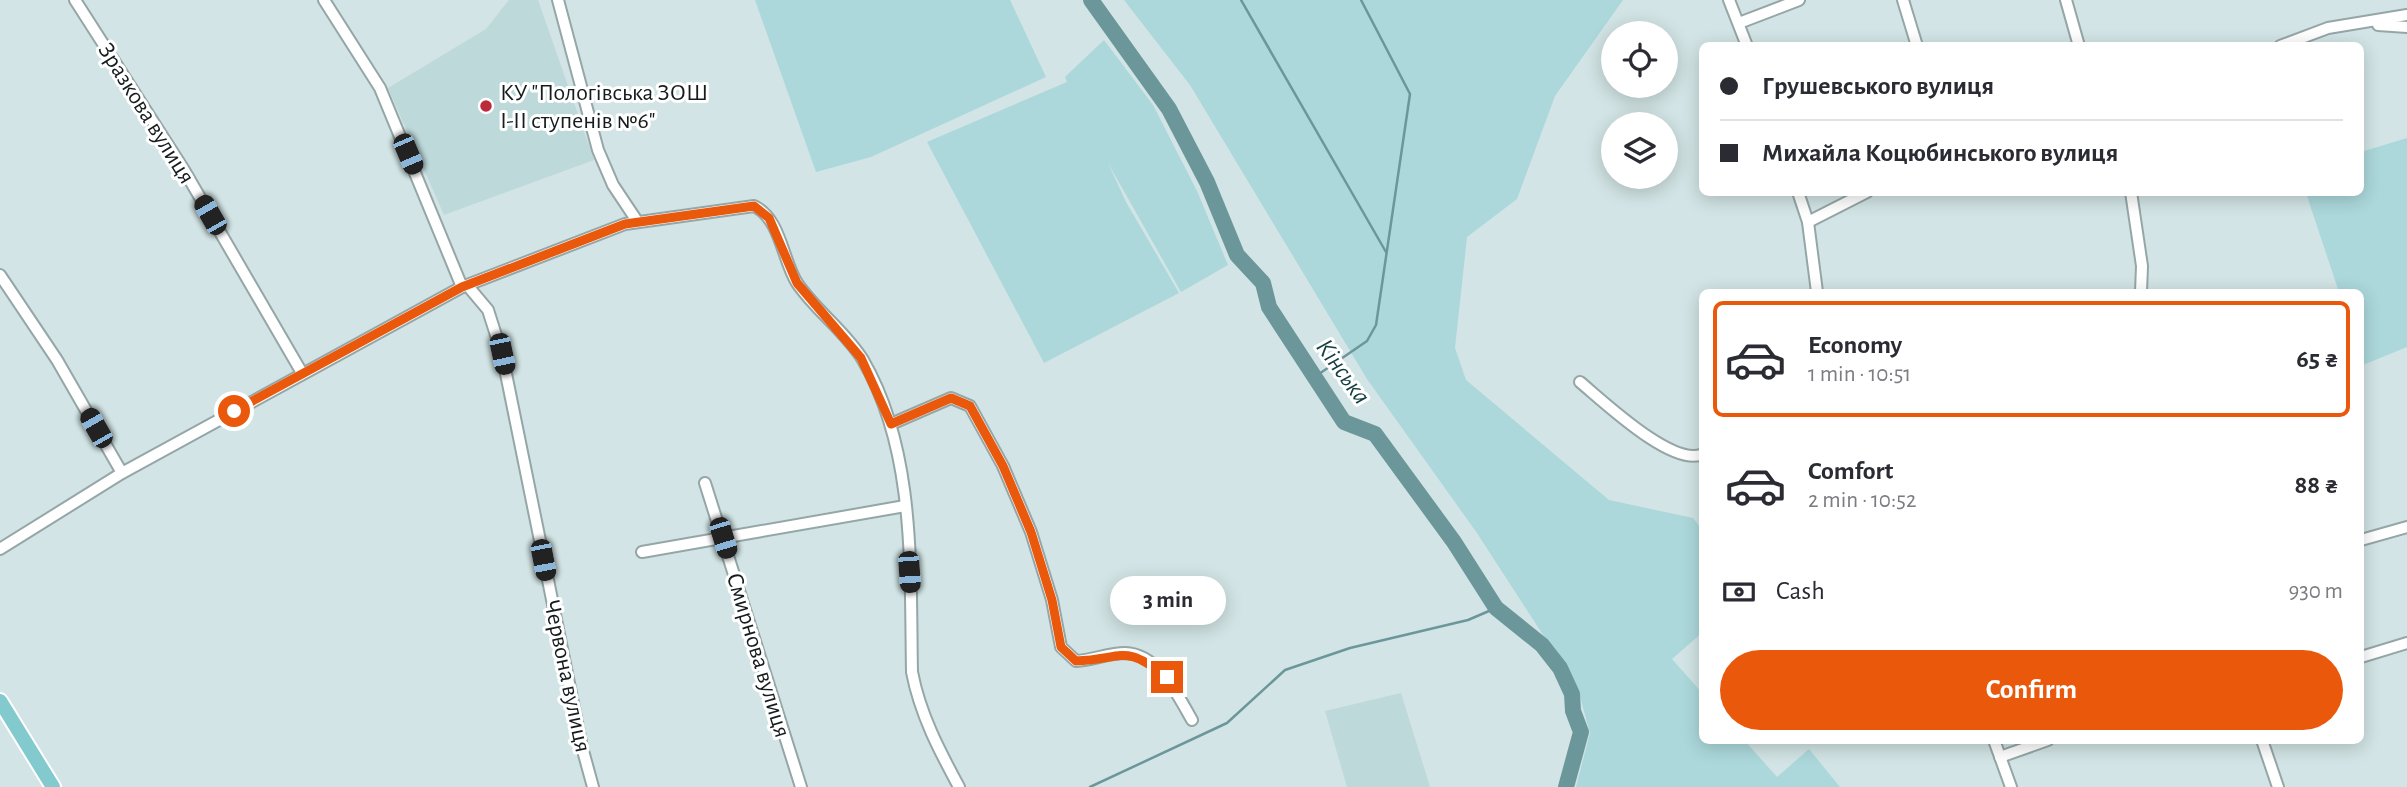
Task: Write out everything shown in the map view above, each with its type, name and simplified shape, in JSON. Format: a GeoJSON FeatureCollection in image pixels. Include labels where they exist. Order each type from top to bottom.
{"type":"FeatureCollection","features":[{"type":"Feature","properties":{"kind":"main road"},"geometry":{"type":"LineString","coordinates":[[0,701],[48,779]]}},
{"type":"Feature","properties":{"kind":"street","name":"Зразкова вулиця"},"geometry":{"type":"LineString","coordinates":[[75,0],[184,170],[302,373]]}},
{"type":"Feature","properties":{"kind":"street","name":"Червона вулиця"},"geometry":{"type":"LineString","coordinates":[[324,0],[380,88],[465,286],[488,310],[502,354],[582,747],[593,787]]}},
{"type":"Feature","properties":{"kind":"street"},"geometry":{"type":"LineString","coordinates":[[558,0],[598,150],[613,185],[638,221]]}},
{"type":"Feature","properties":{"kind":"street"},"geometry":{"type":"LineString","coordinates":[[1729,0],[1746,42]]}},
{"type":"Feature","properties":{"kind":"street"},"geometry":{"type":"LineString","coordinates":[[1739,23],[1799,0]]}},
{"type":"Feature","properties":{"kind":"street"},"geometry":{"type":"LineString","coordinates":[[1903,0],[1916,42]]}},
{"type":"Feature","properties":{"kind":"street"},"geometry":{"type":"LineString","coordinates":[[2066,0],[2078,42]]}},
{"type":"Feature","properties":{"kind":"street"},"geometry":{"type":"LineString","coordinates":[[2291,42],[2328,28],[2407,15]]}},
{"type":"Feature","properties":{"kind":"street"},"geometry":{"type":"LineString","coordinates":[[2365,24],[2407,27]]}},
{"type":"Feature","properties":{"kind":"street"},"geometry":{"type":"LineString","coordinates":[[1799,196],[1808,222],[1817,289]]}},
{"type":"Feature","properties":{"kind":"street"},"geometry":{"type":"LineString","coordinates":[[1808,222],[1859,196]]}},
{"type":"Feature","properties":{"kind":"street"},"geometry":{"type":"LineString","coordinates":[[2132,196],[2142,266],[2141,289]]}},
{"type":"Feature","properties":{"kind":"street"},"geometry":{"type":"LineString","coordinates":[[0,549],[122,473],[465,286],[638,221],[746,205],[762,210],[769,218],[797,283],[861,358],[891,424],[905,506],[912,672],[916,694],[930,733],[959,787]]}},
{"type":"Feature","properties":{"kind":"street"},"geometry":{"type":"LineString","coordinates":[[0,275],[57,360],[122,473]]}},
{"type":"Feature","properties":{"kind":"street"},"geometry":{"type":"LineString","coordinates":[[1580,382],[1666,448],[1687,457],[1699,455]]}},
{"type":"Feature","properties":{"kind":"street"},"geometry":{"type":"LineString","coordinates":[[891,424],[951,398],[970,406],[1003,466],[1031,532],[1052,600],[1061,647],[1076,661],[1126,653],[1145,661],[1167,677],[1192,720]]}},
{"type":"Feature","properties":{"kind":"street","name":"Смирнова вулиця"},"geometry":{"type":"LineString","coordinates":[[705,483],[801,787]]}},
{"type":"Feature","properties":{"kind":"street"},"geometry":{"type":"LineString","coordinates":[[642,552],[905,506]]}},
{"type":"Feature","properties":{"kind":"street"},"geometry":{"type":"LineString","coordinates":[[2364,539],[2407,527]]}},
{"type":"Feature","properties":{"kind":"street"},"geometry":{"type":"LineString","coordinates":[[2364,656],[2407,643]]}},
{"type":"Feature","properties":{"kind":"street"},"geometry":{"type":"LineString","coordinates":[[1995,744],[2011,787]]}},
{"type":"Feature","properties":{"kind":"street"},"geometry":{"type":"LineString","coordinates":[[2000,757],[2037,744]]}},
{"type":"Feature","properties":{"kind":"street"},"geometry":{"type":"LineString","coordinates":[[2263,744],[2278,787]]}},
{"type":"Feature","properties":{"kind":"shaded area","name":"КУ \"Пологівська ЗОШ І-ІІ ступенів №6\""},"geometry":{"type":"Polygon","coordinates":[[[509,0],[538,0],[594,160],[444,215],[388,88],[486,29],[509,0]]]}},
{"type":"Feature","properties":{"kind":"shaded area"},"geometry":{"type":"Polygon","coordinates":[[[755,0],[1010,0],[1046,77],[871,157],[816,172],[755,0]]]}},
{"type":"Feature","properties":{"kind":"shaded area"},"geometry":{"type":"Polygon","coordinates":[[[1124,0],[1623,0],[1608,21],[1601,21],[1601,31],[1555,96],[1517,199],[1467,237],[1455,348],[1466,380],[1609,500],[1693,518],[1699,526],[1699,635],[1672,659],[1699,689],[1699,744],[1748,744],[1777,777],[1809,749],[1840,787],[1576,787],[1590,733],[1578,689],[1477,533],[1367,379],[1190,85],[1124,0]]]}},
{"type":"Feature","properties":{"kind":"shaded area"},"geometry":{"type":"Polygon","coordinates":[[[1104,40],[1153,105],[1197,191],[1228,265],[1181,292],[1108,163],[1126,202],[1179,293],[1044,363],[927,142],[1067,82],[1065,77],[1104,40]]]}},
{"type":"Feature","properties":{"kind":"shaded area"},"geometry":{"type":"Polygon","coordinates":[[[2407,138],[2407,347],[2364,365],[2364,289],[2338,289],[2307,196],[2364,196],[2364,151],[2407,138]]]}},
{"type":"Feature","properties":{"kind":"shaded area"},"geometry":{"type":"Polygon","coordinates":[[[1401,693],[1430,787],[1347,787],[1325,711],[1401,693]]]}},
{"type":"Feature","properties":{"kind":"waterway","name":"Кінська"},"geometry":{"type":"LineString","coordinates":[[1091,0],[1169,109],[1207,182],[1237,255],[1263,283],[1269,307],[1344,422],[1375,434],[1454,542],[1496,608],[1542,645],[1560,668],[1572,694],[1573,711],[1581,732],[1566,787]]}},
{"type":"Feature","properties":{"kind":"waterway"},"geometry":{"type":"LineString","coordinates":[[1241,0],[1386,252]]}},
{"type":"Feature","properties":{"kind":"waterway"},"geometry":{"type":"LineString","coordinates":[[1316,376],[1367,341],[1376,325],[1410,94],[1361,0]]}},
{"type":"Feature","properties":{"kind":"waterway"},"geometry":{"type":"LineString","coordinates":[[1090,787],[1227,723],[1285,670],[1350,648],[1468,620],[1496,608]]}},
{"type":"Feature","properties":{"kind":"place","name":"КУ \"Пологівська ЗОШ І-ІІ ступенів №6\""},"geometry":{"type":"Point","coordinates":[486,106]}},
{"type":"Feature","properties":{"kind":"route"},"geometry":{"type":"LineString","coordinates":[[234,411],[462,287],[625,224],[754,206],[769,218],[797,283],[848,339],[861,358],[874,381],[891,424],[951,398],[970,406],[1003,466],[1031,532],[1052,600],[1061,647],[1067,655],[1076,661],[1126,653],[1152,665],[1167,677]]}}]}
